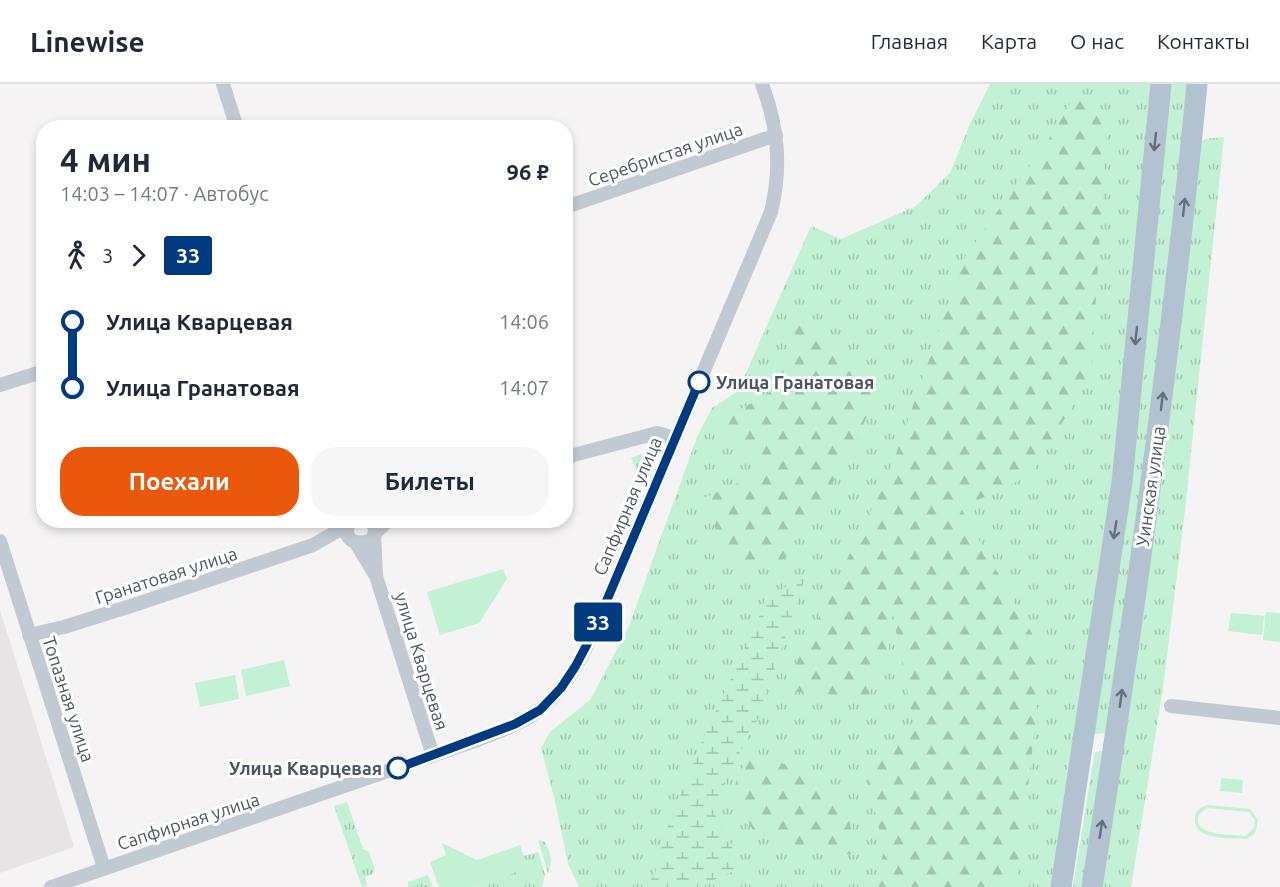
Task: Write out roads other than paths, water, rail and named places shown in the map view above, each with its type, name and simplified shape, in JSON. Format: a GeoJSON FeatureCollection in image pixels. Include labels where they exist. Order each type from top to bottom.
{"type":"FeatureCollection","features":[{"type":"Feature","properties":{"kind":"main road","name":"Уинская улица"},"geometry":{"type":"LineString","coordinates":[[1061,887],[1122,482],[1161,84]]}},
{"type":"Feature","properties":{"kind":"main road","name":"Уинская улица"},"geometry":{"type":"LineString","coordinates":[[1092,887],[1113,756],[1172,318],[1197,84]]}},
{"type":"Feature","properties":{"kind":"main road"},"geometry":{"type":"LineString","coordinates":[[1067,887],[1088,753],[1094,743],[1102,742],[1109,747],[1113,756]]}},
{"type":"Feature","properties":{"kind":"street"},"geometry":{"type":"LineString","coordinates":[[223,84],[234,120]]}},
{"type":"Feature","properties":{"kind":"street","name":"Сапфирная улица"},"geometry":{"type":"LineString","coordinates":[[51,887],[433,756],[515,724],[540,710],[561,688],[593,633],[771,212],[777,186],[776,135],[762,84]]}},
{"type":"Feature","properties":{"kind":"street","name":"Серебристая улица"},"geometry":{"type":"LineString","coordinates":[[573,205],[776,135]]}},
{"type":"Feature","properties":{"kind":"street"},"geometry":{"type":"LineString","coordinates":[[0,386],[36,374]]}},
{"type":"Feature","properties":{"kind":"street"},"geometry":{"type":"LineString","coordinates":[[573,455],[657,433],[674,438]]}},
{"type":"Feature","properties":{"kind":"street","name":"Гранатовая улица"},"geometry":{"type":"LineString","coordinates":[[29,635],[64,627],[137,604],[313,545],[341,528]]}},
{"type":"Feature","properties":{"kind":"street"},"geometry":{"type":"LineString","coordinates":[[350,528],[348,534],[376,576]]}},
{"type":"Feature","properties":{"kind":"street"},"geometry":{"type":"LineString","coordinates":[[355,542],[369,541],[372,528]]}},
{"type":"Feature","properties":{"kind":"street"},"geometry":{"type":"LineString","coordinates":[[372,528],[376,576]]}},
{"type":"Feature","properties":{"kind":"street","name":"Топазная улица"},"geometry":{"type":"LineString","coordinates":[[0,541],[104,868]]}},
{"type":"Feature","properties":{"kind":"street","name":"Гранатовая улица"},"geometry":{"type":"LineString","coordinates":[[313,545],[355,542]]}},
{"type":"Feature","properties":{"kind":"street","name":"улица Кварцевая"},"geometry":{"type":"LineString","coordinates":[[376,576],[433,756]]}},
{"type":"Feature","properties":{"kind":"street"},"geometry":{"type":"LineString","coordinates":[[1171,706],[1280,718]]}},
{"type":"Feature","properties":{"kind":"place","name":"Улица Гранатовая"},"geometry":{"type":"Point","coordinates":[699,382]}},
{"type":"Feature","properties":{"kind":"place","name":"Улица Кварцевая"},"geometry":{"type":"Point","coordinates":[398,768]}}]}
